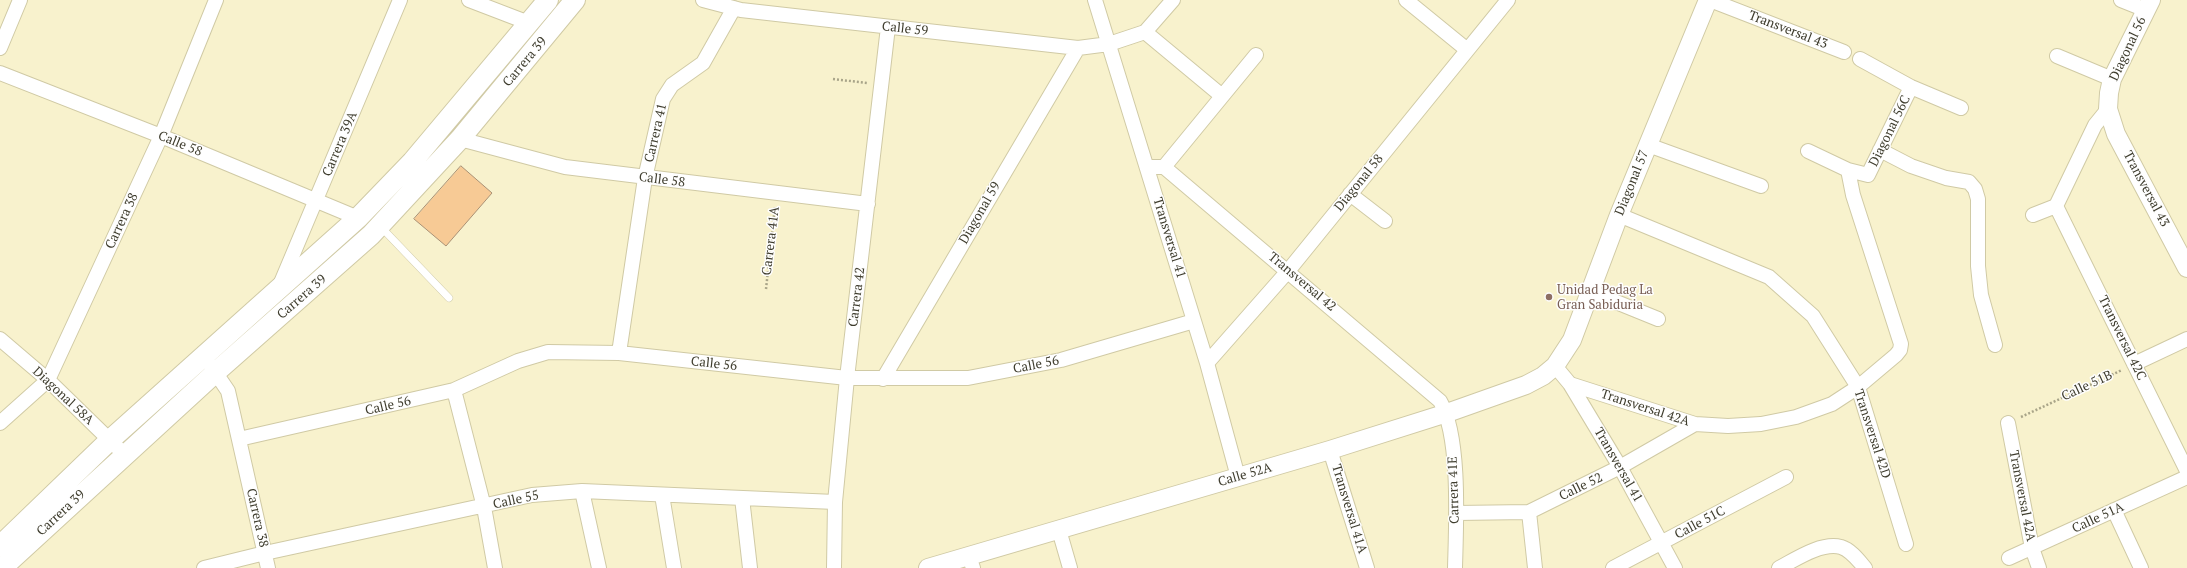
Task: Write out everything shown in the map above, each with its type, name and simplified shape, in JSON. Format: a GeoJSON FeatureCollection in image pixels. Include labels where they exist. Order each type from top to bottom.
{"type":"FeatureCollection","features":[{"type":"Feature","properties":{"kind":"main road","name":"Carrera 39"},"geometry":{"type":"LineString","coordinates":[[2,568],[125,455],[210,365],[279,288],[358,218],[412,162],[548,0]]}},
{"type":"Feature","properties":{"kind":"main road","name":"Carrera 39"},"geometry":{"type":"LineString","coordinates":[[0,546],[110,440],[210,365],[336,267],[380,226],[460,139],[575,0]]}},
{"type":"Feature","properties":{"kind":"street"},"geometry":{"type":"LineString","coordinates":[[0,48],[20,0]]}},
{"type":"Feature","properties":{"kind":"street","name":"Carrera 38"},"geometry":{"type":"LineString","coordinates":[[0,423],[48,380],[162,136],[216,0]]}},
{"type":"Feature","properties":{"kind":"street","name":"Carrera 39A"},"geometry":{"type":"LineString","coordinates":[[279,288],[400,0]]}},
{"type":"Feature","properties":{"kind":"street"},"geometry":{"type":"LineString","coordinates":[[469,0],[529,23]]}},
{"type":"Feature","properties":{"kind":"street","name":"Calle 59"},"geometry":{"type":"LineString","coordinates":[[703,0],[734,8],[1078,48],[1109,44]]}},
{"type":"Feature","properties":{"kind":"street","name":"Transversal 41"},"geometry":{"type":"LineString","coordinates":[[1095,0],[1207,363],[1238,477]]}},
{"type":"Feature","properties":{"kind":"street"},"geometry":{"type":"LineString","coordinates":[[1109,44],[1145,32],[1173,0]]}},
{"type":"Feature","properties":{"kind":"street","name":"Diagonal 58"},"geometry":{"type":"LineString","coordinates":[[1207,363],[1288,271],[1466,49],[1508,0]]}},
{"type":"Feature","properties":{"kind":"street","name":"Transversal 43"},"geometry":{"type":"LineString","coordinates":[[1709,0],[1844,52]]}},
{"type":"Feature","properties":{"kind":"street","name":"Diagonal 57"},"geometry":{"type":"LineString","coordinates":[[1555,366],[1572,340],[1619,215],[1709,0]]}},
{"type":"Feature","properties":{"kind":"street"},"geometry":{"type":"LineString","coordinates":[[2121,0],[2149,5]]}},
{"type":"Feature","properties":{"kind":"street"},"geometry":{"type":"LineString","coordinates":[[1414,3],[1466,49]]}},
{"type":"Feature","properties":{"kind":"street","name":"Diagonal 56"},"geometry":{"type":"LineString","coordinates":[[2108,109],[2112,79],[2149,5]]}},
{"type":"Feature","properties":{"kind":"street","name":"Carrera 41"},"geometry":{"type":"LineString","coordinates":[[619,354],[646,178],[663,99],[672,85],[703,63],[734,8]]}},
{"type":"Feature","properties":{"kind":"street","name":"Carrera 42"},"geometry":{"type":"LineString","coordinates":[[834,568],[835,502],[847,378],[888,27]]}},
{"type":"Feature","properties":{"kind":"street"},"geometry":{"type":"LineString","coordinates":[[1145,32],[1222,96]]}},
{"type":"Feature","properties":{"kind":"street","name":"Diagonal 59"},"geometry":{"type":"LineString","coordinates":[[883,379],[1078,48]]}},
{"type":"Feature","properties":{"kind":"street"},"geometry":{"type":"LineString","coordinates":[[1147,167],[1164,167],[1256,55]]}},
{"type":"Feature","properties":{"kind":"street"},"geometry":{"type":"LineString","coordinates":[[2057,56],[2112,79]]}},
{"type":"Feature","properties":{"kind":"street"},"geometry":{"type":"LineString","coordinates":[[1860,60],[1912,87],[1961,108]]}},
{"type":"Feature","properties":{"kind":"street","name":"Calle 58"},"geometry":{"type":"LineString","coordinates":[[0,73],[162,136],[358,218]]}},
{"type":"Feature","properties":{"kind":"street","name":"Diagonal 56C"},"geometry":{"type":"LineString","coordinates":[[1848,170],[1868,175],[1912,87]]}},
{"type":"Feature","properties":{"kind":"street"},"geometry":{"type":"LineString","coordinates":[[2033,215],[2056,206],[2095,125],[2108,109]]}},
{"type":"Feature","properties":{"kind":"street","name":"Transversal 43"},"geometry":{"type":"LineString","coordinates":[[2108,109],[2116,134],[2187,268]]}},
{"type":"Feature","properties":{"kind":"street","name":"Calle 58"},"geometry":{"type":"LineString","coordinates":[[460,139],[566,167],[868,204]]}},
{"type":"Feature","properties":{"kind":"street"},"geometry":{"type":"LineString","coordinates":[[1648,145],[1761,186]]}},
{"type":"Feature","properties":{"kind":"street"},"geometry":{"type":"LineString","coordinates":[[1880,150],[1912,166],[1946,178],[1969,182],[1975,189],[1978,199],[1978,266],[1981,295],[1995,345]]}},
{"type":"Feature","properties":{"kind":"street"},"geometry":{"type":"LineString","coordinates":[[1808,151],[1848,170],[1853,195],[1901,344],[1900,350],[1896,355],[1858,387]]}},
{"type":"Feature","properties":{"kind":"street","name":"Transversal 42"},"geometry":{"type":"LineString","coordinates":[[1164,167],[1431,392],[1440,401],[1447,413]]}},
{"type":"Feature","properties":{"kind":"street"},"geometry":{"type":"LineString","coordinates":[[1350,194],[1385,221]]}},
{"type":"Feature","properties":{"kind":"street","name":"Transversal 42C"},"geometry":{"type":"LineString","coordinates":[[2056,206],[2187,472]]}},
{"type":"Feature","properties":{"kind":"street","name":"Transversal 42D"},"geometry":{"type":"LineString","coordinates":[[1619,215],[1769,277],[1813,316],[1858,387],[1906,544]]}},
{"type":"Feature","properties":{"kind":"street"},"geometry":{"type":"LineString","coordinates":[[1589,292],[1658,319]]}},
{"type":"Feature","properties":{"kind":"street","name":"Calle 56"},"geometry":{"type":"LineString","coordinates":[[239,439],[454,390],[518,361],[548,352],[619,354],[847,378],[968,378],[1061,360],[1194,321]]}},
{"type":"Feature","properties":{"kind":"street","name":"Diagonal 58A"},"geometry":{"type":"LineString","coordinates":[[0,339],[48,380],[125,455]]}},
{"type":"Feature","properties":{"kind":"street"},"geometry":{"type":"LineString","coordinates":[[2134,364],[2187,339]]}},
{"type":"Feature","properties":{"kind":"street","name":"Carrera 38"},"geometry":{"type":"LineString","coordinates":[[210,365],[228,391],[268,568]]}},
{"type":"Feature","properties":{"kind":"street","name":"Transversal 41"},"geometry":{"type":"LineString","coordinates":[[1555,366],[1570,384],[1620,467],[1675,568]]}},
{"type":"Feature","properties":{"kind":"street","name":"Calle 52A"},"geometry":{"type":"LineString","coordinates":[[928,568],[971,562],[1059,530],[1330,450],[1447,413],[1526,385],[1543,376],[1555,366]]}},
{"type":"Feature","properties":{"kind":"street","name":"Transversal 42A"},"geometry":{"type":"LineString","coordinates":[[1570,384],[1695,424],[1748,425],[1796,417],[1832,404],[1858,387]]}},
{"type":"Feature","properties":{"kind":"street"},"geometry":{"type":"LineString","coordinates":[[454,390],[484,507],[495,568]]}},
{"type":"Feature","properties":{"kind":"street","name":"Carrera 41E"},"geometry":{"type":"LineString","coordinates":[[1447,413],[1451,429],[1456,513],[1455,568]]}},
{"type":"Feature","properties":{"kind":"street","name":"Transversal 42A"},"geometry":{"type":"LineString","coordinates":[[2008,423],[2032,548],[2039,568]]}},
{"type":"Feature","properties":{"kind":"street","name":"Calle 52"},"geometry":{"type":"LineString","coordinates":[[1456,513],[1529,512],[1620,467],[1695,424]]}},
{"type":"Feature","properties":{"kind":"street","name":"Transversal 41A"},"geometry":{"type":"LineString","coordinates":[[1330,450],[1367,568]]}},
{"type":"Feature","properties":{"kind":"street","name":"Calle 51C"},"geometry":{"type":"LineString","coordinates":[[1613,568],[1786,477]]}},
{"type":"Feature","properties":{"kind":"street","name":"Calle 51A"},"geometry":{"type":"LineString","coordinates":[[2009,558],[2187,477]]}},
{"type":"Feature","properties":{"kind":"street"},"geometry":{"type":"LineString","coordinates":[[582,491],[599,568]]}},
{"type":"Feature","properties":{"kind":"street","name":"Calle 55"},"geometry":{"type":"LineString","coordinates":[[204,568],[265,553],[484,507],[532,495],[582,491],[835,502]]}},
{"type":"Feature","properties":{"kind":"street"},"geometry":{"type":"LineString","coordinates":[[662,495],[674,568]]}},
{"type":"Feature","properties":{"kind":"street"},"geometry":{"type":"LineString","coordinates":[[742,498],[749,568]]}},
{"type":"Feature","properties":{"kind":"street"},"geometry":{"type":"LineString","coordinates":[[2114,510],[2141,568]]}},
{"type":"Feature","properties":{"kind":"street"},"geometry":{"type":"LineString","coordinates":[[1529,512],[1535,568]]}},
{"type":"Feature","properties":{"kind":"street"},"geometry":{"type":"LineString","coordinates":[[1059,530],[1070,568]]}},
{"type":"Feature","properties":{"kind":"street"},"geometry":{"type":"LineString","coordinates":[[1779,568],[1810,552],[1826,548],[1841,547],[1856,557],[1865,568]]}},
{"type":"Feature","properties":{"kind":"lane"},"geometry":{"type":"LineString","coordinates":[[380,226],[449,298]]}},
{"type":"Feature","properties":{"kind":"path"},"geometry":{"type":"LineString","coordinates":[[833,79],[882,84]]}},
{"type":"Feature","properties":{"kind":"path","name":"Carrera 41A"},"geometry":{"type":"LineString","coordinates":[[766,289],[777,193]]}},
{"type":"Feature","properties":{"kind":"path","name":"Calle 51B"},"geometry":{"type":"LineString","coordinates":[[2008,423],[2134,364]]}},
{"type":"Feature","properties":{"kind":"building"},"geometry":{"type":"Polygon","coordinates":[[[461,166],[492,193],[446,246],[414,219],[461,166]]]}},
{"type":"Feature","properties":{"kind":"place","name":"Unidad Pedag La Gran Sabiduria"},"geometry":{"type":"Point","coordinates":[1549,297]}}]}
